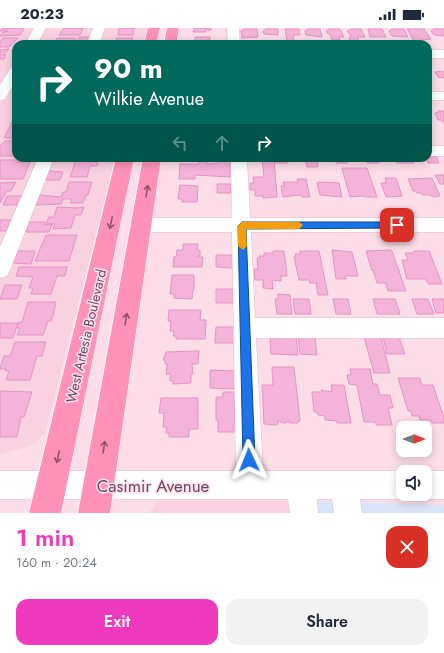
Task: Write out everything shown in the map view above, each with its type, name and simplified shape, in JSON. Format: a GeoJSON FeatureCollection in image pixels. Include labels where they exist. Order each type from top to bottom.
{"type":"FeatureCollection","features":[{"type":"Feature","properties":{"kind":"main road"},"geometry":{"type":"LineString","coordinates":[[151,40],[154,28]]}},
{"type":"Feature","properties":{"kind":"main road"},"geometry":{"type":"LineString","coordinates":[[171,40],[173,28]]}},
{"type":"Feature","properties":{"kind":"main road","name":"West Artesia Boulevard"},"geometry":{"type":"LineString","coordinates":[[49,499],[124,162]]}},
{"type":"Feature","properties":{"kind":"main road"},"geometry":{"type":"LineString","coordinates":[[96,499],[151,162]]}},
{"type":"Feature","properties":{"kind":"street"},"geometry":{"type":"LineString","coordinates":[[33,40],[40,28]]}},
{"type":"Feature","properties":{"kind":"street"},"geometry":{"type":"LineString","coordinates":[[94,40],[99,28]]}},
{"type":"Feature","properties":{"kind":"street"},"geometry":{"type":"LineString","coordinates":[[233,28],[234,40]]}},
{"type":"Feature","properties":{"kind":"street"},"geometry":{"type":"LineString","coordinates":[[432,54],[444,54]]}},
{"type":"Feature","properties":{"kind":"street"},"geometry":{"type":"LineString","coordinates":[[0,96],[12,76]]}},
{"type":"Feature","properties":{"kind":"street"},"geometry":{"type":"LineString","coordinates":[[432,96],[444,96]]}},
{"type":"Feature","properties":{"kind":"street"},"geometry":{"type":"LineString","coordinates":[[432,151],[444,151]]}},
{"type":"Feature","properties":{"kind":"street"},"geometry":{"type":"LineString","coordinates":[[0,270],[44,162]]}},
{"type":"Feature","properties":{"kind":"street"},"geometry":{"type":"LineString","coordinates":[[239,162],[250,485]]}},
{"type":"Feature","properties":{"kind":"street"},"geometry":{"type":"LineString","coordinates":[[142,225],[444,225]]}},
{"type":"Feature","properties":{"kind":"street"},"geometry":{"type":"LineString","coordinates":[[245,328],[444,328]]}},
{"type":"Feature","properties":{"kind":"street","name":"Casimir Avenue"},"geometry":{"type":"LineString","coordinates":[[0,486],[49,499],[96,499],[250,485],[396,485]]}},
{"type":"Feature","properties":{"kind":"street"},"geometry":{"type":"LineString","coordinates":[[301,485],[304,513]]}},
{"type":"Feature","properties":{"kind":"street"},"geometry":{"type":"LineString","coordinates":[[344,485],[348,513]]}},
{"type":"Feature","properties":{"kind":"street"},"geometry":{"type":"LineString","coordinates":[[432,485],[444,485]]}},
{"type":"Feature","properties":{"kind":"shaded area"},"geometry":{"type":"Polygon","coordinates":[[[0,28],[149,28],[145,40],[12,40],[12,162],[114,162],[45,434],[30,446],[0,454],[0,28]]]}},
{"type":"Feature","properties":{"kind":"shaded area"},"geometry":{"type":"Polygon","coordinates":[[[157,501],[316,501],[317,513],[149,513],[157,501]]]}},
{"type":"Feature","properties":{"kind":"shaded area"},"geometry":{"type":"Polygon","coordinates":[[[316,501],[444,505],[444,513],[317,513],[316,501]]]}},
{"type":"Feature","properties":{"kind":"building"},"geometry":{"type":"Polygon","coordinates":[[[3,28],[24,29],[20,35],[0,36],[3,32],[8,31],[0,31],[3,28]]]}},
{"type":"Feature","properties":{"kind":"building"},"geometry":{"type":"Polygon","coordinates":[[[64,28],[83,28],[80,35],[59,35],[64,28]]]}},
{"type":"Feature","properties":{"kind":"building"},"geometry":{"type":"Polygon","coordinates":[[[119,28],[134,28],[133,35],[118,35],[119,28]]]}},
{"type":"Feature","properties":{"kind":"building"},"geometry":{"type":"Polygon","coordinates":[[[195,28],[211,28],[211,30],[206,30],[206,32],[193,32],[195,28]]]}},
{"type":"Feature","properties":{"kind":"building"},"geometry":{"type":"Polygon","coordinates":[[[245,29],[257,29],[258,37],[242,38],[241,31],[245,29]]]}},
{"type":"Feature","properties":{"kind":"building"},"geometry":{"type":"Polygon","coordinates":[[[266,29],[278,29],[278,35],[264,34],[263,31],[266,29]]]}},
{"type":"Feature","properties":{"kind":"building"},"geometry":{"type":"Polygon","coordinates":[[[285,29],[299,29],[300,35],[293,35],[294,40],[287,40],[285,29]]]}},
{"type":"Feature","properties":{"kind":"building"},"geometry":{"type":"Polygon","coordinates":[[[309,29],[320,29],[322,37],[306,35],[305,31],[309,29]]]}},
{"type":"Feature","properties":{"kind":"building"},"geometry":{"type":"Polygon","coordinates":[[[329,29],[340,29],[344,37],[339,37],[340,40],[332,40],[330,34],[326,31],[329,29]]]}},
{"type":"Feature","properties":{"kind":"building"},"geometry":{"type":"Polygon","coordinates":[[[351,29],[361,29],[365,37],[357,37],[358,40],[350,40],[349,38],[351,36],[347,31],[351,29]]]}},
{"type":"Feature","properties":{"kind":"building"},"geometry":{"type":"Polygon","coordinates":[[[368,29],[382,29],[386,37],[370,37],[368,29]]]}},
{"type":"Feature","properties":{"kind":"building"},"geometry":{"type":"Polygon","coordinates":[[[392,29],[404,29],[408,37],[392,36],[389,31],[392,29]]]}},
{"type":"Feature","properties":{"kind":"building"},"geometry":{"type":"Polygon","coordinates":[[[407,29],[424,29],[431,39],[422,40],[413,40],[407,29]]]}},
{"type":"Feature","properties":{"kind":"building"},"geometry":{"type":"Polygon","coordinates":[[[434,29],[444,29],[444,36],[434,35],[431,31],[434,29]]]}},
{"type":"Feature","properties":{"kind":"building"},"geometry":{"type":"Polygon","coordinates":[[[79,37],[89,37],[88,40],[78,40],[79,37]]]}},
{"type":"Feature","properties":{"kind":"building"},"geometry":{"type":"Polygon","coordinates":[[[195,37],[210,37],[210,40],[195,40],[195,37]]]}},
{"type":"Feature","properties":{"kind":"building"},"geometry":{"type":"Polygon","coordinates":[[[3,38],[18,38],[16,40],[12,40],[12,44],[9,47],[0,47],[0,42],[3,38]]]}},
{"type":"Feature","properties":{"kind":"building"},"geometry":{"type":"Polygon","coordinates":[[[57,38],[76,38],[75,40],[56,40],[57,38]]]}},
{"type":"Feature","properties":{"kind":"building"},"geometry":{"type":"Polygon","coordinates":[[[117,38],[133,38],[132,40],[116,40],[117,38]]]}},
{"type":"Feature","properties":{"kind":"building"},"geometry":{"type":"Polygon","coordinates":[[[9,49],[3,55],[6,55],[4,59],[0,59],[0,50],[9,49]]]}},
{"type":"Feature","properties":{"kind":"building"},"geometry":{"type":"Polygon","coordinates":[[[435,72],[444,72],[444,78],[438,77],[435,72]]]}},
{"type":"Feature","properties":{"kind":"building"},"geometry":{"type":"Polygon","coordinates":[[[438,111],[444,111],[444,123],[442,120],[438,120],[435,113],[439,112],[438,111]]]}},
{"type":"Feature","properties":{"kind":"building"},"geometry":{"type":"Polygon","coordinates":[[[12,122],[12,138],[4,138],[12,122]]]}},
{"type":"Feature","properties":{"kind":"building"},"geometry":{"type":"Polygon","coordinates":[[[5,141],[12,141],[12,156],[0,156],[0,146],[5,141]]]}},
{"type":"Feature","properties":{"kind":"building"},"geometry":{"type":"Polygon","coordinates":[[[432,154],[435,154],[439,163],[428,163],[432,162],[432,154]]]}},
{"type":"Feature","properties":{"kind":"building"},"geometry":{"type":"Polygon","coordinates":[[[0,160],[30,162],[23,179],[0,179],[0,160]]]}},
{"type":"Feature","properties":{"kind":"building"},"geometry":{"type":"Polygon","coordinates":[[[75,162],[98,162],[97,166],[90,166],[87,177],[70,177],[75,162]]]}},
{"type":"Feature","properties":{"kind":"building"},"geometry":{"type":"Polygon","coordinates":[[[199,162],[207,162],[207,164],[230,162],[230,177],[195,175],[195,179],[179,179],[180,164],[199,164],[199,162]]]}},
{"type":"Feature","properties":{"kind":"building"},"geometry":{"type":"Polygon","coordinates":[[[262,162],[274,162],[277,197],[263,198],[263,196],[255,196],[255,190],[250,190],[250,183],[254,183],[253,177],[264,177],[262,162]]]}},
{"type":"Feature","properties":{"kind":"building"},"geometry":{"type":"Polygon","coordinates":[[[276,162],[288,163],[276,163],[276,162]]]}},
{"type":"Feature","properties":{"kind":"building"},"geometry":{"type":"Polygon","coordinates":[[[306,162],[317,162],[318,167],[307,167],[306,162]]]}},
{"type":"Feature","properties":{"kind":"building"},"geometry":{"type":"Polygon","coordinates":[[[336,162],[348,163],[336,163],[336,162]]]}},
{"type":"Feature","properties":{"kind":"building"},"geometry":{"type":"Polygon","coordinates":[[[367,162],[379,163],[367,163],[367,162]]]}},
{"type":"Feature","properties":{"kind":"building"},"geometry":{"type":"Polygon","coordinates":[[[397,162],[414,163],[397,163],[397,162]]]}},
{"type":"Feature","properties":{"kind":"building"},"geometry":{"type":"Polygon","coordinates":[[[342,168],[367,168],[377,197],[350,197],[342,168]]]}},
{"type":"Feature","properties":{"kind":"building"},"geometry":{"type":"Polygon","coordinates":[[[49,171],[63,172],[60,180],[46,180],[49,171]]]}},
{"type":"Feature","properties":{"kind":"building"},"geometry":{"type":"Polygon","coordinates":[[[435,175],[444,175],[444,184],[440,184],[435,175]]]}},
{"type":"Feature","properties":{"kind":"building"},"geometry":{"type":"Polygon","coordinates":[[[385,178],[396,178],[402,196],[386,197],[381,183],[386,183],[385,178]]]}},
{"type":"Feature","properties":{"kind":"building"},"geometry":{"type":"Polygon","coordinates":[[[432,178],[440,196],[433,197],[430,195],[422,195],[421,193],[413,191],[408,179],[432,178]]]}},
{"type":"Feature","properties":{"kind":"building"},"geometry":{"type":"Polygon","coordinates":[[[297,179],[306,179],[310,197],[302,197],[300,195],[283,197],[281,186],[284,186],[283,182],[298,182],[297,179]]]}},
{"type":"Feature","properties":{"kind":"building"},"geometry":{"type":"Polygon","coordinates":[[[16,182],[11,191],[7,191],[0,203],[0,183],[16,182]]]}},
{"type":"Feature","properties":{"kind":"building"},"geometry":{"type":"Polygon","coordinates":[[[69,182],[92,182],[88,195],[86,195],[83,203],[70,203],[72,199],[63,199],[61,204],[36,205],[40,195],[61,197],[63,192],[66,192],[69,182]]]}},
{"type":"Feature","properties":{"kind":"building"},"geometry":{"type":"Polygon","coordinates":[[[317,183],[339,183],[342,197],[320,195],[317,183]]]}},
{"type":"Feature","properties":{"kind":"building"},"geometry":{"type":"Polygon","coordinates":[[[217,184],[231,184],[231,193],[217,193],[217,184]]]}},
{"type":"Feature","properties":{"kind":"building"},"geometry":{"type":"Polygon","coordinates":[[[180,185],[198,186],[197,202],[182,202],[182,199],[178,199],[180,185]]]}},
{"type":"Feature","properties":{"kind":"building"},"geometry":{"type":"Polygon","coordinates":[[[7,196],[22,196],[18,205],[3,205],[7,196]]]}},
{"type":"Feature","properties":{"kind":"building"},"geometry":{"type":"Polygon","coordinates":[[[57,207],[84,207],[81,215],[75,215],[71,228],[53,229],[55,224],[46,224],[49,217],[54,217],[57,207]]]}},
{"type":"Feature","properties":{"kind":"building"},"geometry":{"type":"Polygon","coordinates":[[[0,220],[11,220],[6,231],[0,231],[0,220]]]}},
{"type":"Feature","properties":{"kind":"building"},"geometry":{"type":"Polygon","coordinates":[[[29,222],[45,222],[44,225],[52,224],[49,232],[26,232],[29,222]]]}},
{"type":"Feature","properties":{"kind":"building"},"geometry":{"type":"Polygon","coordinates":[[[46,235],[77,235],[69,261],[35,261],[46,235]]]}},
{"type":"Feature","properties":{"kind":"building"},"geometry":{"type":"Polygon","coordinates":[[[183,244],[198,244],[197,250],[200,250],[200,256],[197,257],[203,257],[202,267],[173,267],[174,257],[176,257],[177,250],[183,250],[183,244]]]}},
{"type":"Feature","properties":{"kind":"building"},"geometry":{"type":"Polygon","coordinates":[[[332,250],[352,252],[358,276],[345,276],[346,279],[336,279],[332,250]]]}},
{"type":"Feature","properties":{"kind":"building"},"geometry":{"type":"Polygon","coordinates":[[[18,251],[35,251],[31,264],[13,263],[18,251]]]}},
{"type":"Feature","properties":{"kind":"building"},"geometry":{"type":"Polygon","coordinates":[[[273,251],[284,251],[287,276],[281,276],[281,281],[272,280],[273,289],[263,288],[263,280],[255,280],[254,269],[258,269],[257,258],[260,258],[259,256],[264,256],[264,253],[273,253],[273,251]]]}},
{"type":"Feature","properties":{"kind":"building"},"geometry":{"type":"Polygon","coordinates":[[[300,251],[319,251],[328,295],[318,295],[316,283],[310,283],[309,280],[299,280],[294,257],[296,257],[295,254],[300,254],[300,251]]]}},
{"type":"Feature","properties":{"kind":"building"},"geometry":{"type":"Polygon","coordinates":[[[366,251],[392,251],[406,291],[388,291],[386,283],[377,283],[373,270],[372,271],[366,251]]]}},
{"type":"Feature","properties":{"kind":"building"},"geometry":{"type":"Polygon","coordinates":[[[414,251],[429,251],[442,284],[428,284],[426,279],[407,279],[402,260],[408,260],[405,253],[414,253],[414,251]]]}},
{"type":"Feature","properties":{"kind":"building"},"geometry":{"type":"Polygon","coordinates":[[[216,255],[232,255],[233,268],[216,267],[216,255]]]}},
{"type":"Feature","properties":{"kind":"building"},"geometry":{"type":"Polygon","coordinates":[[[19,267],[67,267],[65,276],[57,276],[51,294],[31,294],[33,288],[29,288],[33,277],[16,276],[19,267]]]}},
{"type":"Feature","properties":{"kind":"building"},"geometry":{"type":"Polygon","coordinates":[[[172,275],[194,275],[194,290],[192,299],[174,298],[174,294],[170,294],[172,275]]]}},
{"type":"Feature","properties":{"kind":"building"},"geometry":{"type":"Polygon","coordinates":[[[5,285],[22,285],[17,299],[0,299],[5,285]]]}},
{"type":"Feature","properties":{"kind":"building"},"geometry":{"type":"Polygon","coordinates":[[[216,289],[233,289],[233,303],[216,303],[216,289]]]}},
{"type":"Feature","properties":{"kind":"building"},"geometry":{"type":"Polygon","coordinates":[[[278,294],[290,295],[292,314],[277,314],[275,299],[278,299],[278,294]]]}},
{"type":"Feature","properties":{"kind":"building"},"geometry":{"type":"Polygon","coordinates":[[[293,299],[309,299],[311,314],[295,314],[293,299]]]}},
{"type":"Feature","properties":{"kind":"building"},"geometry":{"type":"Polygon","coordinates":[[[333,299],[348,299],[351,314],[336,314],[333,299]]]}},
{"type":"Feature","properties":{"kind":"building"},"geometry":{"type":"Polygon","coordinates":[[[373,299],[395,299],[400,314],[377,314],[373,299]]]}},
{"type":"Feature","properties":{"kind":"building"},"geometry":{"type":"Polygon","coordinates":[[[412,299],[428,299],[434,314],[417,314],[412,299]]]}},
{"type":"Feature","properties":{"kind":"building"},"geometry":{"type":"Polygon","coordinates":[[[432,299],[444,299],[444,313],[436,313],[432,299]]]}},
{"type":"Feature","properties":{"kind":"building"},"geometry":{"type":"Polygon","coordinates":[[[28,302],[56,302],[53,316],[51,321],[48,321],[43,335],[17,335],[20,328],[17,328],[19,322],[22,322],[28,302]]]}},
{"type":"Feature","properties":{"kind":"building"},"geometry":{"type":"Polygon","coordinates":[[[169,310],[201,310],[200,320],[206,320],[205,339],[176,339],[176,336],[173,336],[174,331],[170,331],[171,321],[168,321],[169,310]]]}},
{"type":"Feature","properties":{"kind":"building"},"geometry":{"type":"Polygon","coordinates":[[[0,323],[18,323],[13,338],[0,338],[0,323]]]}},
{"type":"Feature","properties":{"kind":"building"},"geometry":{"type":"Polygon","coordinates":[[[216,327],[234,327],[234,343],[215,343],[216,327]]]}},
{"type":"Feature","properties":{"kind":"building"},"geometry":{"type":"Polygon","coordinates":[[[270,336],[296,337],[298,355],[271,354],[270,336]]]}},
{"type":"Feature","properties":{"kind":"building"},"geometry":{"type":"Polygon","coordinates":[[[298,336],[315,337],[317,355],[300,354],[298,336]]]}},
{"type":"Feature","properties":{"kind":"building"},"geometry":{"type":"Polygon","coordinates":[[[364,337],[381,337],[390,373],[374,373],[364,337]]]}},
{"type":"Feature","properties":{"kind":"building"},"geometry":{"type":"Polygon","coordinates":[[[383,337],[399,337],[405,354],[387,354],[383,337]]]}},
{"type":"Feature","properties":{"kind":"building"},"geometry":{"type":"Polygon","coordinates":[[[15,342],[46,342],[42,356],[37,356],[30,380],[6,380],[9,371],[5,371],[6,369],[0,369],[4,356],[10,356],[15,342]]]}},
{"type":"Feature","properties":{"kind":"building"},"geometry":{"type":"Polygon","coordinates":[[[199,351],[198,364],[192,364],[193,374],[191,374],[191,383],[173,384],[173,381],[170,381],[170,374],[166,374],[167,364],[165,364],[165,360],[163,360],[166,352],[199,351]]]}},
{"type":"Feature","properties":{"kind":"building"},"geometry":{"type":"Polygon","coordinates":[[[272,367],[294,367],[300,421],[298,421],[298,423],[289,423],[289,420],[286,423],[278,420],[278,424],[276,425],[264,424],[262,385],[273,385],[272,367]]]}},
{"type":"Feature","properties":{"kind":"building"},"geometry":{"type":"Polygon","coordinates":[[[350,369],[370,369],[373,384],[377,384],[380,395],[390,395],[393,408],[388,408],[392,425],[376,425],[376,422],[364,422],[357,385],[349,384],[347,375],[351,375],[350,369]]]}},
{"type":"Feature","properties":{"kind":"building"},"geometry":{"type":"Polygon","coordinates":[[[210,370],[235,371],[235,389],[210,388],[210,370]]]}},
{"type":"Feature","properties":{"kind":"building"},"geometry":{"type":"Polygon","coordinates":[[[398,378],[420,378],[422,385],[433,385],[444,418],[444,423],[432,423],[431,420],[420,420],[419,416],[412,416],[411,411],[408,411],[398,378]]]}},
{"type":"Feature","properties":{"kind":"building"},"geometry":{"type":"Polygon","coordinates":[[[331,385],[344,385],[351,423],[337,423],[337,421],[325,420],[325,416],[318,415],[317,412],[314,412],[312,392],[322,392],[321,390],[332,392],[331,385]]]}},
{"type":"Feature","properties":{"kind":"building"},"geometry":{"type":"Polygon","coordinates":[[[0,391],[32,392],[24,417],[21,417],[17,437],[0,437],[0,391]]]}},
{"type":"Feature","properties":{"kind":"building"},"geometry":{"type":"Polygon","coordinates":[[[223,392],[235,392],[234,432],[218,432],[218,420],[216,420],[216,397],[223,397],[223,392]]]}},
{"type":"Feature","properties":{"kind":"building"},"geometry":{"type":"Polygon","coordinates":[[[161,398],[198,398],[198,429],[189,429],[189,437],[169,437],[169,433],[166,433],[167,427],[163,427],[164,413],[159,413],[161,398]]]}},
{"type":"Feature","properties":{"kind":"slow traffic"},"geometry":{"type":"LineString","coordinates":[[243,246],[242,226],[299,225]]}},
{"type":"Feature","properties":{"kind":"route"},"geometry":{"type":"LineString","coordinates":[[249,460],[242,226],[397,225]]}}]}
